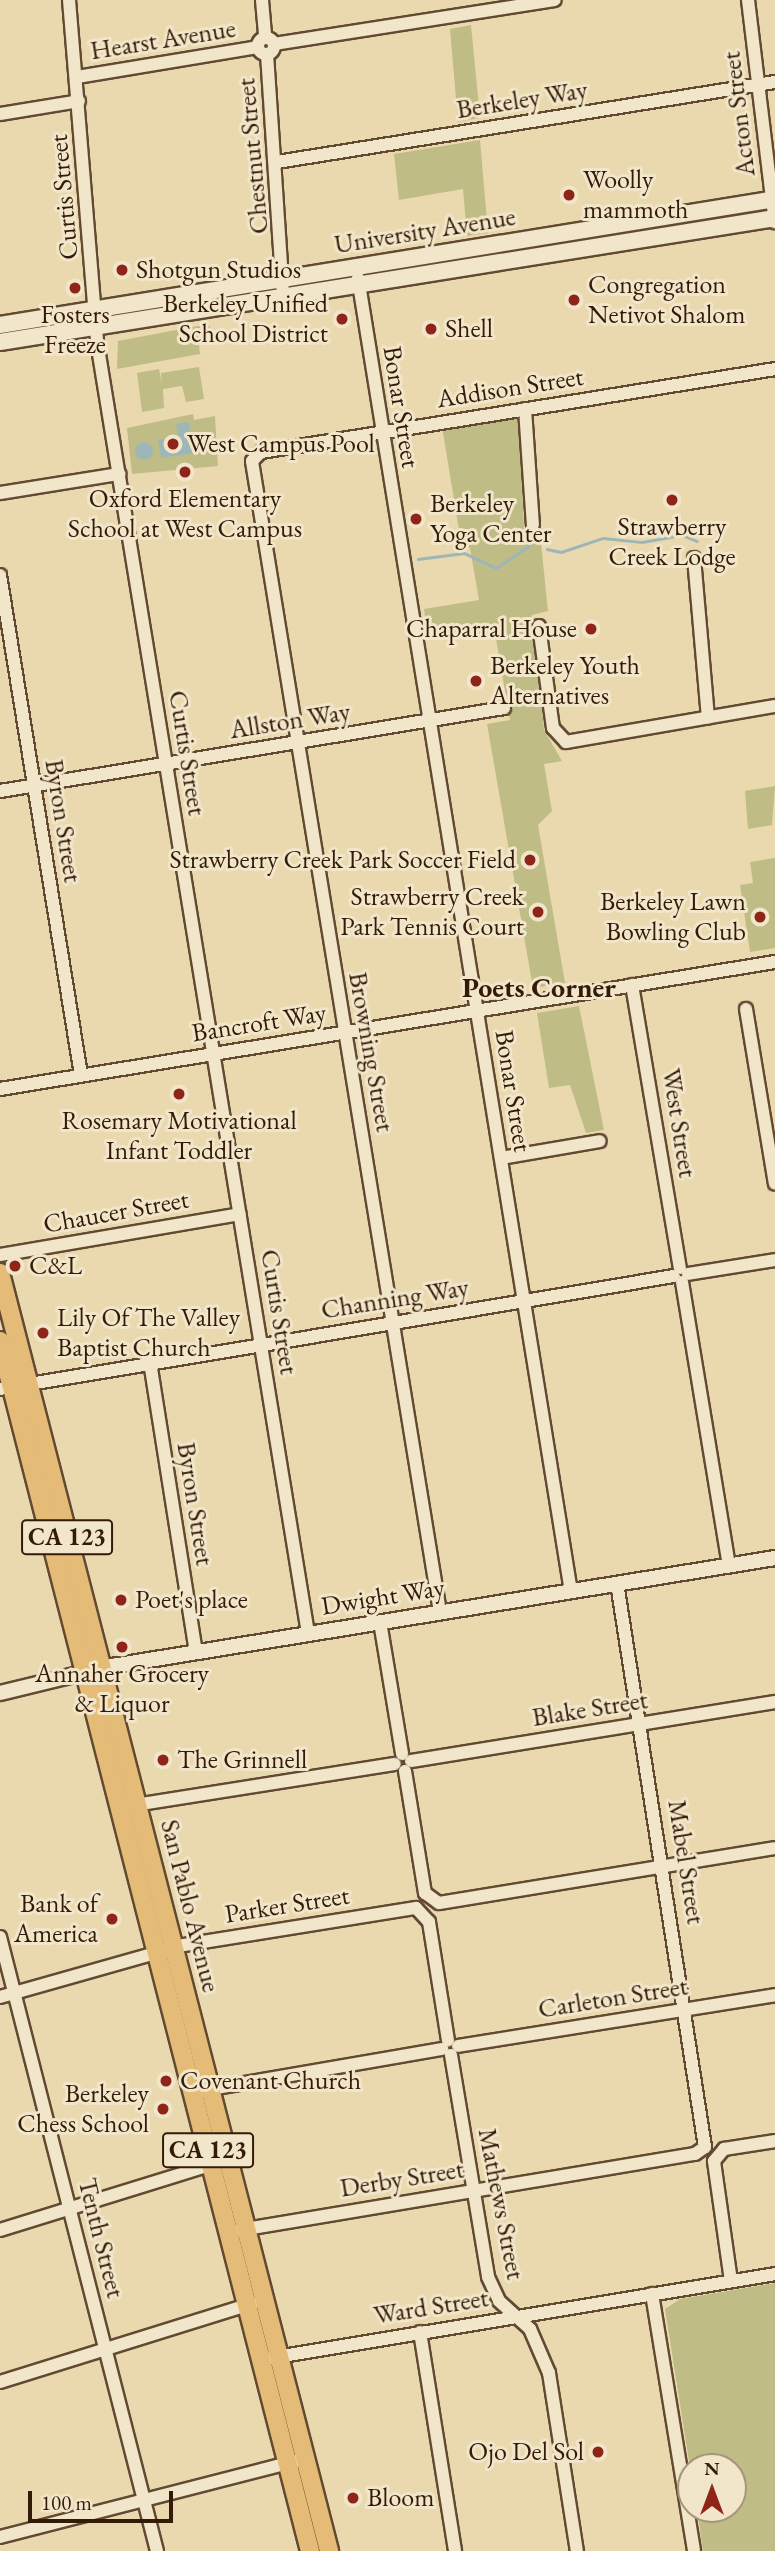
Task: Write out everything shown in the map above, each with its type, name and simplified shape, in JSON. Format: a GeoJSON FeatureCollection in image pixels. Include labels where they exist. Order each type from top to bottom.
{"type":"FeatureCollection","features":[{"type":"Feature","properties":{"kind":"main road","name":"University Avenue"},"geometry":{"type":"LineString","coordinates":[[0,342],[284,295],[358,275],[774,200]]}},
{"type":"Feature","properties":{"kind":"main road","name":"University Avenue"},"geometry":{"type":"LineString","coordinates":[[0,325],[286,278],[358,275],[775,219]]}},
{"type":"Feature","properties":{"kind":"main road","name":"San Pablo Avenue"},"geometry":{"type":"LineString","coordinates":[[0,1273],[13,1386]]}},
{"type":"Feature","properties":{"kind":"main road","name":"San Pablo Avenue"},"geometry":{"type":"LineString","coordinates":[[0,1340],[93,1670],[256,2302],[296,2461],[310,2551]]}},
{"type":"Feature","properties":{"kind":"main road","name":"San Pablo Avenue"},"geometry":{"type":"LineString","coordinates":[[296,2461],[329,2551]]}},
{"type":"Feature","properties":{"kind":"street","name":"Curtis Street"},"geometry":{"type":"LineString","coordinates":[[69,0],[97,327],[308,1634]]}},
{"type":"Feature","properties":{"kind":"street","name":"Chestnut Street"},"geometry":{"type":"LineString","coordinates":[[262,0],[286,278],[284,295]]}},
{"type":"Feature","properties":{"kind":"street","name":"Hearst Avenue"},"geometry":{"type":"LineString","coordinates":[[77,77],[555,0]]}},
{"type":"Feature","properties":{"kind":"street","name":"Acton Street"},"geometry":{"type":"LineString","coordinates":[[748,0],[775,219]]}},
{"type":"Feature","properties":{"kind":"street","name":"Berkeley Way"},"geometry":{"type":"LineString","coordinates":[[277,162],[775,82]]}},
{"type":"Feature","properties":{"kind":"street","name":"Hearst Avenue"},"geometry":{"type":"LineString","coordinates":[[0,114],[79,101]]}},
{"type":"Feature","properties":{"kind":"street","name":"Bonar Street"},"geometry":{"type":"LineString","coordinates":[[358,275],[571,1591]]}},
{"type":"Feature","properties":{"kind":"street","name":"Addison Street"},"geometry":{"type":"LineString","coordinates":[[254,457],[382,432],[775,369]]}},
{"type":"Feature","properties":{"kind":"street"},"geometry":{"type":"LineString","coordinates":[[524,409],[533,525]]}},
{"type":"Feature","properties":{"kind":"street","name":"Browning Street"},"geometry":{"type":"LineString","coordinates":[[254,457],[297,743],[440,1612]]}},
{"type":"Feature","properties":{"kind":"street"},"geometry":{"type":"LineString","coordinates":[[0,493],[119,474]]}},
{"type":"Feature","properties":{"kind":"street"},"geometry":{"type":"LineString","coordinates":[[694,558],[708,717]]}},
{"type":"Feature","properties":{"kind":"street","name":"Byron Street"},"geometry":{"type":"LineString","coordinates":[[0,575],[5,644],[34,786],[81,1075]]}},
{"type":"Feature","properties":{"kind":"street"},"geometry":{"type":"LineString","coordinates":[[539,626],[554,733],[572,742],[775,706]]}},
{"type":"Feature","properties":{"kind":"street","name":"Allston Way"},"geometry":{"type":"LineString","coordinates":[[0,791],[504,708]]}},
{"type":"Feature","properties":{"kind":"street","name":"Bancroft Way"},"geometry":{"type":"LineString","coordinates":[[0,1089],[775,962]]}},
{"type":"Feature","properties":{"kind":"street","name":"West Street"},"geometry":{"type":"LineString","coordinates":[[632,985],[729,1565]]}},
{"type":"Feature","properties":{"kind":"street"},"geometry":{"type":"LineString","coordinates":[[746,1009],[775,1184]]}},
{"type":"Feature","properties":{"kind":"street"},"geometry":{"type":"LineString","coordinates":[[500,1158],[600,1141]]}},
{"type":"Feature","properties":{"kind":"street","name":"Chaucer Street"},"geometry":{"type":"LineString","coordinates":[[0,1255],[240,1214]]}},
{"type":"Feature","properties":{"kind":"street","name":"Channing Way"},"geometry":{"type":"LineString","coordinates":[[13,1386],[775,1260]]}},
{"type":"Feature","properties":{"kind":"street","name":"Byron Street"},"geometry":{"type":"LineString","coordinates":[[150,1362],[196,1652]]}},
{"type":"Feature","properties":{"kind":"street","name":"Dwight Way"},"geometry":{"type":"LineString","coordinates":[[0,1693],[93,1670],[196,1652],[775,1558]]}},
{"type":"Feature","properties":{"kind":"street","name":"Mabel Street"},"geometry":{"type":"LineString","coordinates":[[617,1583],[686,2009],[705,2147]]}},
{"type":"Feature","properties":{"kind":"street"},"geometry":{"type":"LineString","coordinates":[[380,1622],[429,1899],[444,1902],[775,1848]]}},
{"type":"Feature","properties":{"kind":"street","name":"Blake Street"},"geometry":{"type":"LineString","coordinates":[[129,1806],[775,1702]]}},
{"type":"Feature","properties":{"kind":"street","name":"Parker Street"},"geometry":{"type":"LineString","coordinates":[[0,1997],[166,1952],[420,1909]]}},
{"type":"Feature","properties":{"kind":"street","name":"Mathews Street"},"geometry":{"type":"LineString","coordinates":[[420,1909],[429,1922],[488,2277],[499,2301],[530,2329],[549,2373],[578,2551]]}},
{"type":"Feature","properties":{"kind":"street","name":"Tenth Street"},"geometry":{"type":"LineString","coordinates":[[0,1937],[157,2551]]}},
{"type":"Feature","properties":{"kind":"street","name":"Carleton Street"},"geometry":{"type":"LineString","coordinates":[[201,2090],[775,1995]]}},
{"type":"Feature","properties":{"kind":"street"},"geometry":{"type":"LineString","coordinates":[[731,2281],[716,2155],[775,2141]]}},
{"type":"Feature","properties":{"kind":"street","name":"Derby Street"},"geometry":{"type":"LineString","coordinates":[[237,2230],[695,2154],[705,2147]]}},
{"type":"Feature","properties":{"kind":"street"},"geometry":{"type":"LineString","coordinates":[[0,2230],[220,2162]]}},
{"type":"Feature","properties":{"kind":"street","name":"Ward Street"},"geometry":{"type":"LineString","coordinates":[[270,2358],[775,2274]]}},
{"type":"Feature","properties":{"kind":"street"},"geometry":{"type":"LineString","coordinates":[[652,2294],[694,2551]]}},
{"type":"Feature","properties":{"kind":"street"},"geometry":{"type":"LineString","coordinates":[[0,2382],[256,2302]]}},
{"type":"Feature","properties":{"kind":"street"},"geometry":{"type":"LineString","coordinates":[[420,2332],[455,2551]]}},
{"type":"Feature","properties":{"kind":"street"},"geometry":{"type":"LineString","coordinates":[[6,2551],[1,2534],[296,2461]]}},
{"type":"Feature","properties":{"kind":"shaded area"},"geometry":{"type":"Polygon","coordinates":[[[471,25],[480,118],[458,122],[450,29],[471,25]]]}},
{"type":"Feature","properties":{"kind":"shaded area"},"geometry":{"type":"Polygon","coordinates":[[[480,140],[488,233],[467,236],[463,189],[399,200],[394,154],[480,140]]]}},
{"type":"Feature","properties":{"kind":"shaded area"},"geometry":{"type":"Polygon","coordinates":[[[674,223],[656,230],[483,258],[482,252],[674,223]]]}},
{"type":"Feature","properties":{"kind":"shaded area"},"geometry":{"type":"Polygon","coordinates":[[[208,324],[212,330],[198,335],[200,354],[117,369],[118,341],[208,324]]]}},
{"type":"Feature","properties":{"kind":"shaded area"},"geometry":{"type":"Polygon","coordinates":[[[199,367],[204,399],[186,402],[182,386],[163,389],[164,408],[142,412],[137,373],[159,369],[162,384],[161,373],[199,367]]]}},
{"type":"Feature","properties":{"kind":"shaded area","name":"West Campus Pool"},"geometry":{"type":"Polygon","coordinates":[[[193,414],[194,420],[215,416],[218,466],[132,474],[127,428],[193,414]]]}},
{"type":"Feature","properties":{"kind":"shaded area"},"geometry":{"type":"Polygon","coordinates":[[[499,418],[519,418],[524,530],[540,533],[548,611],[532,615],[527,628],[536,642],[544,730],[562,761],[544,764],[552,811],[538,825],[565,983],[533,988],[487,724],[510,720],[495,633],[428,637],[424,609],[479,600],[470,548],[462,548],[442,427],[499,418]]]}},
{"type":"Feature","properties":{"kind":"shaded area"},"geometry":{"type":"Polygon","coordinates":[[[775,786],[772,825],[748,829],[745,791],[775,786]]]}},
{"type":"Feature","properties":{"kind":"shaded area","name":"Berkeley Lawn Bowling Club"},"geometry":{"type":"Polygon","coordinates":[[[775,858],[775,948],[750,952],[740,885],[753,883],[750,862],[775,858]]]}},
{"type":"Feature","properties":{"kind":"shaded area"},"geometry":{"type":"Polygon","coordinates":[[[579,1006],[604,1130],[586,1133],[570,1085],[549,1088],[537,1013],[579,1006]]]}},
{"type":"Feature","properties":{"kind":"shaded area"},"geometry":{"type":"Polygon","coordinates":[[[775,2283],[775,2551],[703,2551],[699,2523],[747,2523],[747,2453],[688,2453],[665,2309],[680,2299],[775,2283]]]}},
{"type":"Feature","properties":{"kind":"water"},"geometry":{"type":"Polygon","coordinates":[[[189,422],[194,453],[161,458],[158,440],[178,437],[176,424],[189,422]]]}},
{"type":"Feature","properties":{"kind":"water"},"geometry":{"type":"Polygon","coordinates":[[[144,442],[150,445],[153,451],[150,457],[144,460],[138,457],[135,451],[138,445],[144,442]]]}},
{"type":"Feature","properties":{"kind":"waterway"},"geometry":{"type":"LineString","coordinates":[[524,473],[526,513]]}},
{"type":"Feature","properties":{"kind":"waterway"},"geometry":{"type":"LineString","coordinates":[[547,549],[561,552],[603,538],[642,542],[682,535],[697,541]]}},
{"type":"Feature","properties":{"kind":"waterway"},"geometry":{"type":"LineString","coordinates":[[418,559],[464,553],[496,568],[529,546]]}},
{"type":"Feature","properties":{"kind":"place","name":"Woolly mammoth"},"geometry":{"type":"Point","coordinates":[569,195]}},
{"type":"Feature","properties":{"kind":"place","name":"Shotgun Studios"},"geometry":{"type":"Point","coordinates":[122,270]}},
{"type":"Feature","properties":{"kind":"place","name":"Fosters Freeze"},"geometry":{"type":"Point","coordinates":[75,288]}},
{"type":"Feature","properties":{"kind":"place","name":"Congregation Netivot Shalom"},"geometry":{"type":"Point","coordinates":[574,300]}},
{"type":"Feature","properties":{"kind":"place","name":"Berkeley Unified School District"},"geometry":{"type":"Point","coordinates":[342,319]}},
{"type":"Feature","properties":{"kind":"place","name":"Shell"},"geometry":{"type":"Point","coordinates":[431,329]}},
{"type":"Feature","properties":{"kind":"place","name":"West Campus Pool"},"geometry":{"type":"Point","coordinates":[173,444]}},
{"type":"Feature","properties":{"kind":"place","name":"Oxford Elementary School at West Campus"},"geometry":{"type":"Point","coordinates":[185,472]}},
{"type":"Feature","properties":{"kind":"place","name":"Strawberry Creek Lodge"},"geometry":{"type":"Point","coordinates":[672,500]}},
{"type":"Feature","properties":{"kind":"place","name":"Berkeley Yoga Center"},"geometry":{"type":"Point","coordinates":[416,519]}},
{"type":"Feature","properties":{"kind":"place","name":"Chaparral House"},"geometry":{"type":"Point","coordinates":[591,629]}},
{"type":"Feature","properties":{"kind":"place","name":"Berkeley Youth Alternatives"},"geometry":{"type":"Point","coordinates":[476,681]}},
{"type":"Feature","properties":{"kind":"place","name":"Strawberry Creek Park Soccer Field"},"geometry":{"type":"Point","coordinates":[530,860]}},
{"type":"Feature","properties":{"kind":"place","name":"Strawberry Creek Park Tennis Court"},"geometry":{"type":"Point","coordinates":[538,912]}},
{"type":"Feature","properties":{"kind":"place","name":"Berkeley Lawn Bowling Club"},"geometry":{"type":"Point","coordinates":[760,917]}},
{"type":"Feature","properties":{"kind":"place","name":"Rosemary Motivational Infant Toddler"},"geometry":{"type":"Point","coordinates":[179,1094]}},
{"type":"Feature","properties":{"kind":"place","name":"C&L"},"geometry":{"type":"Point","coordinates":[15,1266]}},
{"type":"Feature","properties":{"kind":"place","name":"Lily Of The Valley Baptist Church"},"geometry":{"type":"Point","coordinates":[43,1333]}},
{"type":"Feature","properties":{"kind":"place","name":"Poet's place"},"geometry":{"type":"Point","coordinates":[121,1600]}},
{"type":"Feature","properties":{"kind":"place","name":"Annaher Grocery & Liquor"},"geometry":{"type":"Point","coordinates":[122,1647]}},
{"type":"Feature","properties":{"kind":"place","name":"The Grinnell"},"geometry":{"type":"Point","coordinates":[163,1760]}},
{"type":"Feature","properties":{"kind":"place","name":"Bank of America"},"geometry":{"type":"Point","coordinates":[112,1919]}},
{"type":"Feature","properties":{"kind":"place","name":"Covenant Church"},"geometry":{"type":"Point","coordinates":[166,2081]}},
{"type":"Feature","properties":{"kind":"place","name":"Berkeley Chess School"},"geometry":{"type":"Point","coordinates":[163,2109]}},
{"type":"Feature","properties":{"kind":"place","name":"Ojo Del Sol"},"geometry":{"type":"Point","coordinates":[598,2452]}},
{"type":"Feature","properties":{"kind":"place","name":"Bloom"},"geometry":{"type":"Point","coordinates":[353,2498]}},
{"type":"Feature","properties":{"kind":"district","name":"Poets Corner"},"geometry":{"type":"Point","coordinates":[539,987]}}]}
